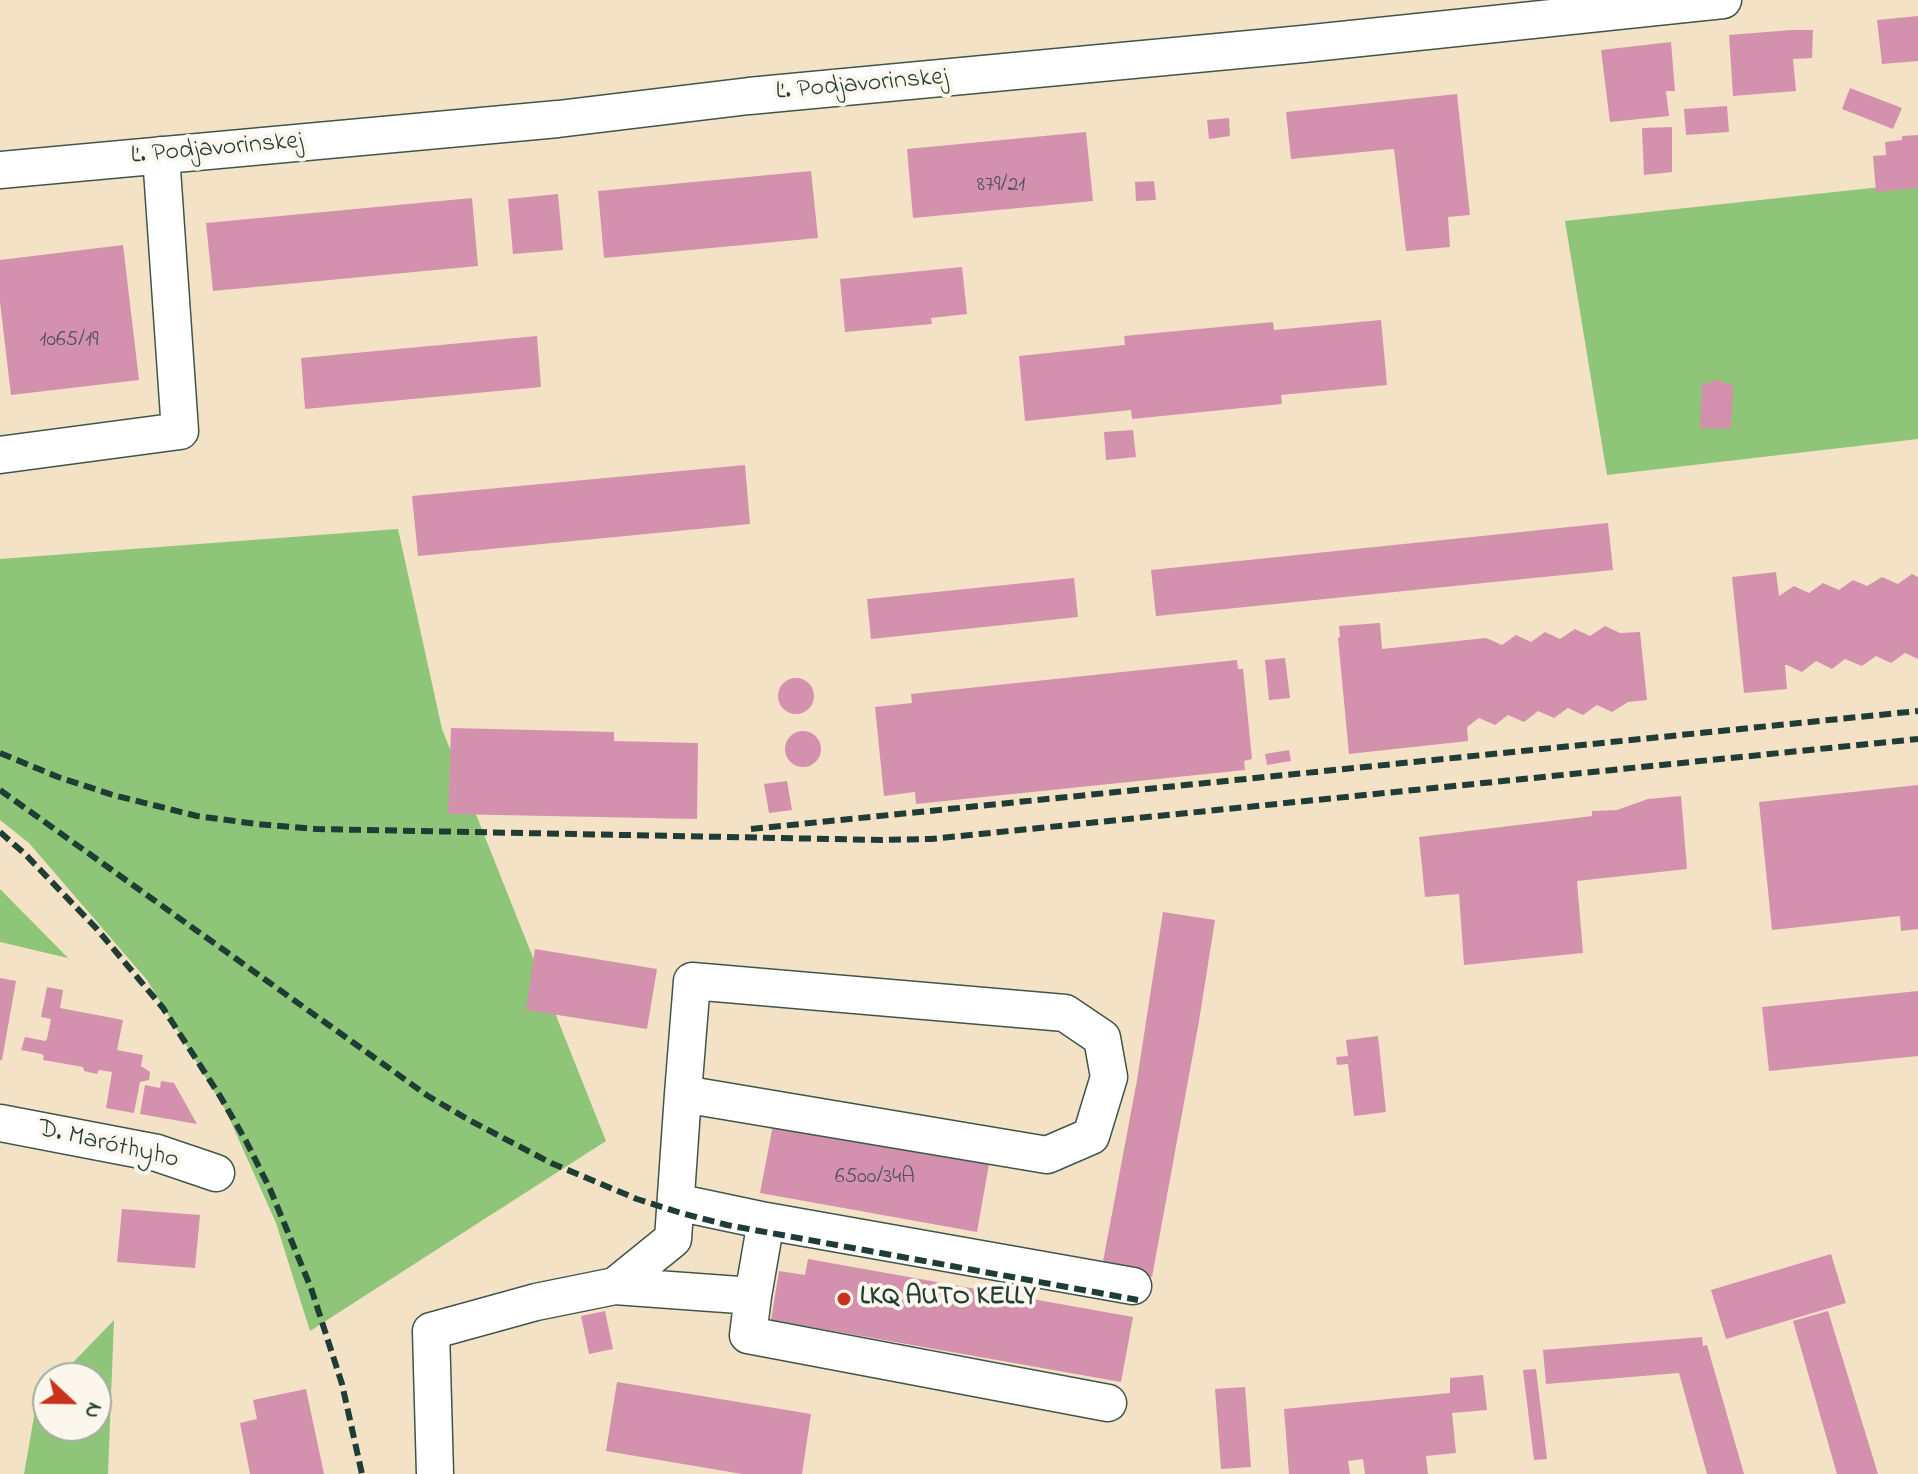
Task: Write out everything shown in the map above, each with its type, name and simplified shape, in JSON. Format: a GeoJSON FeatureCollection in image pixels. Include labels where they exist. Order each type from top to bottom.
{"type":"FeatureCollection","features":[{"type":"Feature","properties":{"kind":"street","name":"Ľ. Podjavorinskej"},"geometry":{"type":"LineString","coordinates":[[0,170],[558,119],[749,96],[1303,44],[1723,0]]}},
{"type":"Feature","properties":{"kind":"street"},"geometry":{"type":"LineString","coordinates":[[0,455],[180,431],[161,155]]}},
{"type":"Feature","properties":{"kind":"street"},"geometry":{"type":"LineString","coordinates":[[615,1286],[673,1239],[683,1094],[692,981],[1065,1013],[1102,1038],[1109,1077],[1091,1136],[1047,1155],[683,1094]]}},
{"type":"Feature","properties":{"kind":"street","name":"D. Maróthyho"},"geometry":{"type":"LineString","coordinates":[[0,1123],[157,1153],[216,1173]]}},
{"type":"Feature","properties":{"kind":"street"},"geometry":{"type":"LineString","coordinates":[[676,1202],[766,1221],[1133,1286]]}},
{"type":"Feature","properties":{"kind":"street"},"geometry":{"type":"LineString","coordinates":[[766,1221],[748,1335],[1108,1403]]}},
{"type":"Feature","properties":{"kind":"street"},"geometry":{"type":"LineString","coordinates":[[435,1474],[431,1331],[536,1302],[615,1286],[753,1296]]}},
{"type":"Feature","properties":{"kind":"green space"},"geometry":{"type":"Polygon","coordinates":[[[1918,183],[1918,439],[1607,475],[1565,221],[1918,183]]]}},
{"type":"Feature","properties":{"kind":"green space"},"geometry":{"type":"Polygon","coordinates":[[[398,529],[442,729],[606,1141],[310,1331],[276,1223],[226,1111],[147,980],[29,843],[0,820],[0,559],[398,529]]]}},
{"type":"Feature","properties":{"kind":"green space"},"geometry":{"type":"Polygon","coordinates":[[[0,889],[2,891],[68,958],[0,942],[0,889]]]}},
{"type":"Feature","properties":{"kind":"green space"},"geometry":{"type":"Polygon","coordinates":[[[114,1320],[112,1371],[112,1362],[73,1362],[114,1320]]]}},
{"type":"Feature","properties":{"kind":"green space"},"geometry":{"type":"Polygon","coordinates":[[[32,1428],[32,1442],[109,1442],[108,1474],[24,1474],[32,1428]]]}},
{"type":"Feature","properties":{"kind":"building"},"geometry":{"type":"Polygon","coordinates":[[[1918,16],[1918,61],[1882,64],[1877,20],[1918,16]]]}},
{"type":"Feature","properties":{"kind":"building"},"geometry":{"type":"Polygon","coordinates":[[[1813,30],[1812,58],[1793,59],[1796,91],[1733,96],[1729,35],[1813,30]]]}},
{"type":"Feature","properties":{"kind":"building"},"geometry":{"type":"Polygon","coordinates":[[[1671,42],[1675,91],[1666,91],[1669,116],[1610,122],[1601,50],[1671,42]]]}},
{"type":"Feature","properties":{"kind":"building"},"geometry":{"type":"Polygon","coordinates":[[[1850,88],[1902,108],[1893,129],[1842,109],[1850,88]]]}},
{"type":"Feature","properties":{"kind":"building"},"geometry":{"type":"Polygon","coordinates":[[[1457,94],[1470,215],[1448,217],[1450,247],[1406,251],[1394,149],[1291,159],[1286,112],[1457,94]]]}},
{"type":"Feature","properties":{"kind":"building"},"geometry":{"type":"Polygon","coordinates":[[[1727,106],[1729,132],[1686,135],[1684,109],[1727,106]]]}},
{"type":"Feature","properties":{"kind":"building"},"geometry":{"type":"Polygon","coordinates":[[[1229,118],[1230,136],[1209,139],[1207,120],[1229,118]]]}},
{"type":"Feature","properties":{"kind":"building"},"geometry":{"type":"Polygon","coordinates":[[[1672,127],[1672,172],[1644,175],[1642,128],[1672,127]]]}},
{"type":"Feature","properties":{"kind":"building"},"geometry":{"type":"Polygon","coordinates":[[[1086,132],[1093,201],[913,218],[907,149],[1086,132]]]}},
{"type":"Feature","properties":{"kind":"building"},"geometry":{"type":"Polygon","coordinates":[[[1918,135],[1918,188],[1876,192],[1873,156],[1886,155],[1885,142],[1918,135]]]}},
{"type":"Feature","properties":{"kind":"building"},"geometry":{"type":"Polygon","coordinates":[[[811,171],[818,238],[604,258],[598,191],[811,171]]]}},
{"type":"Feature","properties":{"kind":"building"},"geometry":{"type":"Polygon","coordinates":[[[1154,181],[1156,200],[1136,201],[1135,182],[1154,181]]]}},
{"type":"Feature","properties":{"kind":"building"},"geometry":{"type":"Polygon","coordinates":[[[558,194],[563,250],[513,254],[508,199],[558,194]]]}},
{"type":"Feature","properties":{"kind":"building"},"geometry":{"type":"Polygon","coordinates":[[[472,198],[478,266],[213,291],[206,223],[472,198]]]}},
{"type":"Feature","properties":{"kind":"building"},"geometry":{"type":"Polygon","coordinates":[[[123,245],[139,380],[11,395],[0,302],[0,260],[123,245]]]}},
{"type":"Feature","properties":{"kind":"building"},"geometry":{"type":"Polygon","coordinates":[[[962,267],[967,314],[931,318],[932,324],[845,332],[840,279],[962,267]]]}},
{"type":"Feature","properties":{"kind":"building"},"geometry":{"type":"Polygon","coordinates":[[[1381,320],[1387,385],[1281,395],[1282,404],[1132,419],[1131,410],[1025,421],[1019,356],[1125,345],[1124,336],[1273,322],[1274,330],[1381,320]]]}},
{"type":"Feature","properties":{"kind":"building"},"geometry":{"type":"Polygon","coordinates":[[[537,336],[541,387],[305,409],[301,358],[537,336]]]}},
{"type":"Feature","properties":{"kind":"building"},"geometry":{"type":"Polygon","coordinates":[[[1712,380],[1733,384],[1731,429],[1700,428],[1702,383],[1712,383],[1712,380]]]}},
{"type":"Feature","properties":{"kind":"building"},"geometry":{"type":"Polygon","coordinates":[[[1133,430],[1136,457],[1106,460],[1104,432],[1133,430]]]}},
{"type":"Feature","properties":{"kind":"building"},"geometry":{"type":"Polygon","coordinates":[[[745,465],[750,524],[418,556],[412,496],[745,465]]]}},
{"type":"Feature","properties":{"kind":"building"},"geometry":{"type":"Polygon","coordinates":[[[1608,523],[1613,570],[1156,616],[1151,570],[1608,523]]]}},
{"type":"Feature","properties":{"kind":"building"},"geometry":{"type":"Polygon","coordinates":[[[1776,572],[1779,596],[1794,586],[1809,593],[1823,583],[1839,590],[1853,580],[1867,586],[1882,577],[1898,584],[1912,574],[1918,577],[1918,659],[1905,653],[1891,663],[1876,656],[1862,666],[1845,659],[1832,669],[1816,661],[1802,672],[1785,665],[1787,689],[1744,693],[1732,577],[1776,572]]]}},
{"type":"Feature","properties":{"kind":"building"},"geometry":{"type":"Polygon","coordinates":[[[1074,578],[1078,617],[871,639],[867,599],[1074,578]]]}},
{"type":"Feature","properties":{"kind":"building"},"geometry":{"type":"Polygon","coordinates":[[[1380,623],[1382,649],[1486,638],[1502,645],[1516,635],[1531,642],[1545,632],[1560,639],[1575,629],[1590,636],[1605,626],[1620,633],[1640,632],[1647,700],[1628,702],[1612,712],[1597,705],[1583,715],[1568,708],[1554,718],[1538,711],[1524,722],[1508,715],[1495,725],[1479,718],[1467,727],[1468,741],[1349,754],[1339,626],[1380,623]]]}},
{"type":"Feature","properties":{"kind":"building"},"geometry":{"type":"Polygon","coordinates":[[[1285,658],[1290,698],[1269,700],[1265,660],[1285,658]]]}},
{"type":"Feature","properties":{"kind":"building"},"geometry":{"type":"Polygon","coordinates":[[[1237,660],[1238,669],[1243,669],[1252,759],[1244,761],[1245,770],[916,804],[915,792],[884,796],[875,707],[912,703],[911,694],[1237,660]]]}},
{"type":"Feature","properties":{"kind":"building"},"geometry":{"type":"Polygon","coordinates":[[[796,678],[809,683],[814,696],[809,709],[796,714],[783,709],[778,696],[783,683],[796,678]]]}},
{"type":"Feature","properties":{"kind":"building"},"geometry":{"type":"Polygon","coordinates":[[[451,728],[614,732],[614,741],[698,743],[697,819],[448,814],[451,728]]]}},
{"type":"Feature","properties":{"kind":"building"},"geometry":{"type":"Polygon","coordinates":[[[803,731],[816,736],[821,749],[816,762],[803,767],[790,762],[785,749],[790,736],[803,731]]]}},
{"type":"Feature","properties":{"kind":"building"},"geometry":{"type":"Polygon","coordinates":[[[1289,750],[1291,761],[1267,765],[1265,754],[1289,750]]]}},
{"type":"Feature","properties":{"kind":"building"},"geometry":{"type":"Polygon","coordinates":[[[787,781],[792,810],[769,813],[764,784],[787,781]]]}},
{"type":"Feature","properties":{"kind":"building"},"geometry":{"type":"Polygon","coordinates":[[[1918,785],[1918,929],[1901,931],[1900,916],[1772,930],[1759,802],[1918,785]]]}},
{"type":"Feature","properties":{"kind":"building"},"geometry":{"type":"Polygon","coordinates":[[[1681,796],[1687,869],[1577,881],[1583,953],[1464,965],[1459,894],[1425,897],[1419,837],[1592,816],[1592,811],[1617,810],[1648,799],[1681,796]]]}},
{"type":"Feature","properties":{"kind":"building"},"geometry":{"type":"Polygon","coordinates":[[[1163,912],[1215,920],[1152,1277],[1102,1267],[1137,1080],[1163,912]]]}},
{"type":"Feature","properties":{"kind":"building"},"geometry":{"type":"Polygon","coordinates":[[[535,949],[657,969],[647,1029],[526,1010],[535,949]]]}},
{"type":"Feature","properties":{"kind":"building"},"geometry":{"type":"Polygon","coordinates":[[[0,978],[16,981],[2,1060],[0,1060],[0,978]]]}},
{"type":"Feature","properties":{"kind":"building"},"geometry":{"type":"Polygon","coordinates":[[[47,987],[63,990],[60,1008],[123,1020],[117,1050],[143,1055],[141,1066],[150,1072],[149,1080],[140,1082],[134,1113],[106,1108],[112,1072],[99,1070],[97,1074],[84,1071],[83,1067],[43,1060],[42,1054],[21,1050],[25,1037],[47,1039],[51,1019],[41,1017],[47,987]]]}},
{"type":"Feature","properties":{"kind":"building"},"geometry":{"type":"Polygon","coordinates":[[[1918,991],[1918,1056],[1769,1071],[1762,1007],[1918,991]]]}},
{"type":"Feature","properties":{"kind":"building"},"geometry":{"type":"Polygon","coordinates":[[[1378,1036],[1386,1112],[1354,1116],[1348,1064],[1337,1065],[1336,1057],[1348,1056],[1346,1040],[1378,1036]]]}},
{"type":"Feature","properties":{"kind":"building"},"geometry":{"type":"Polygon","coordinates":[[[161,1081],[174,1083],[197,1124],[140,1114],[145,1085],[160,1088],[161,1081]]]}},
{"type":"Feature","properties":{"kind":"building"},"geometry":{"type":"Polygon","coordinates":[[[773,1125],[989,1164],[977,1232],[760,1193],[773,1125]]]}},
{"type":"Feature","properties":{"kind":"building"},"geometry":{"type":"Polygon","coordinates":[[[122,1209],[200,1215],[195,1268],[117,1262],[122,1209]]]}},
{"type":"Feature","properties":{"kind":"building"},"geometry":{"type":"Polygon","coordinates":[[[1831,1254],[1846,1303],[1726,1339],[1711,1290],[1831,1254]]]}},
{"type":"Feature","properties":{"kind":"building"},"geometry":{"type":"Polygon","coordinates":[[[808,1259],[1133,1317],[1121,1382],[771,1320],[779,1271],[805,1275],[808,1259]]]}},
{"type":"Feature","properties":{"kind":"building"},"geometry":{"type":"Polygon","coordinates":[[[605,1311],[613,1349],[589,1354],[581,1316],[605,1311]]]}},
{"type":"Feature","properties":{"kind":"building"},"geometry":{"type":"Polygon","coordinates":[[[1828,1311],[1878,1474],[1837,1474],[1793,1321],[1828,1311]]]}},
{"type":"Feature","properties":{"kind":"building"},"geometry":{"type":"Polygon","coordinates":[[[1702,1337],[1703,1346],[1707,1345],[1744,1474],[1707,1474],[1679,1373],[1546,1384],[1543,1350],[1702,1337]]]}},
{"type":"Feature","properties":{"kind":"building"},"geometry":{"type":"Polygon","coordinates":[[[1536,1369],[1547,1459],[1534,1460],[1523,1370],[1536,1369]]]}},
{"type":"Feature","properties":{"kind":"building"},"geometry":{"type":"Polygon","coordinates":[[[1483,1375],[1487,1410],[1452,1413],[1456,1453],[1426,1456],[1428,1474],[1365,1474],[1363,1459],[1348,1461],[1350,1474],[1289,1474],[1284,1409],[1450,1393],[1450,1378],[1483,1375]]]}},
{"type":"Feature","properties":{"kind":"building"},"geometry":{"type":"Polygon","coordinates":[[[617,1382],[811,1414],[802,1474],[742,1474],[606,1451],[617,1382]]]}},
{"type":"Feature","properties":{"kind":"building"},"geometry":{"type":"Polygon","coordinates":[[[1245,1387],[1251,1467],[1221,1469],[1215,1389],[1245,1387]]]}},
{"type":"Feature","properties":{"kind":"building"},"geometry":{"type":"Polygon","coordinates":[[[306,1389],[324,1474],[250,1474],[240,1423],[257,1419],[253,1400],[306,1389]]]}},
{"type":"Feature","properties":{"kind":"railway"},"geometry":{"type":"LineString","coordinates":[[751,829],[1918,711]]}},
{"type":"Feature","properties":{"kind":"railway"},"geometry":{"type":"LineString","coordinates":[[0,753],[113,795],[197,816],[257,824],[316,829],[882,840],[931,839],[1918,739]]}},
{"type":"Feature","properties":{"kind":"railway"},"geometry":{"type":"LineString","coordinates":[[0,790],[428,1096],[551,1163],[637,1199],[727,1225],[1138,1300]]}},
{"type":"Feature","properties":{"kind":"railway"},"geometry":{"type":"LineString","coordinates":[[0,832],[96,928],[163,1008],[246,1141],[270,1189],[311,1288],[342,1384],[362,1474]]}},
{"type":"Feature","properties":{"kind":"place","name":"LKQ AUTO KELLY"},"geometry":{"type":"Point","coordinates":[844,1299]}}]}
